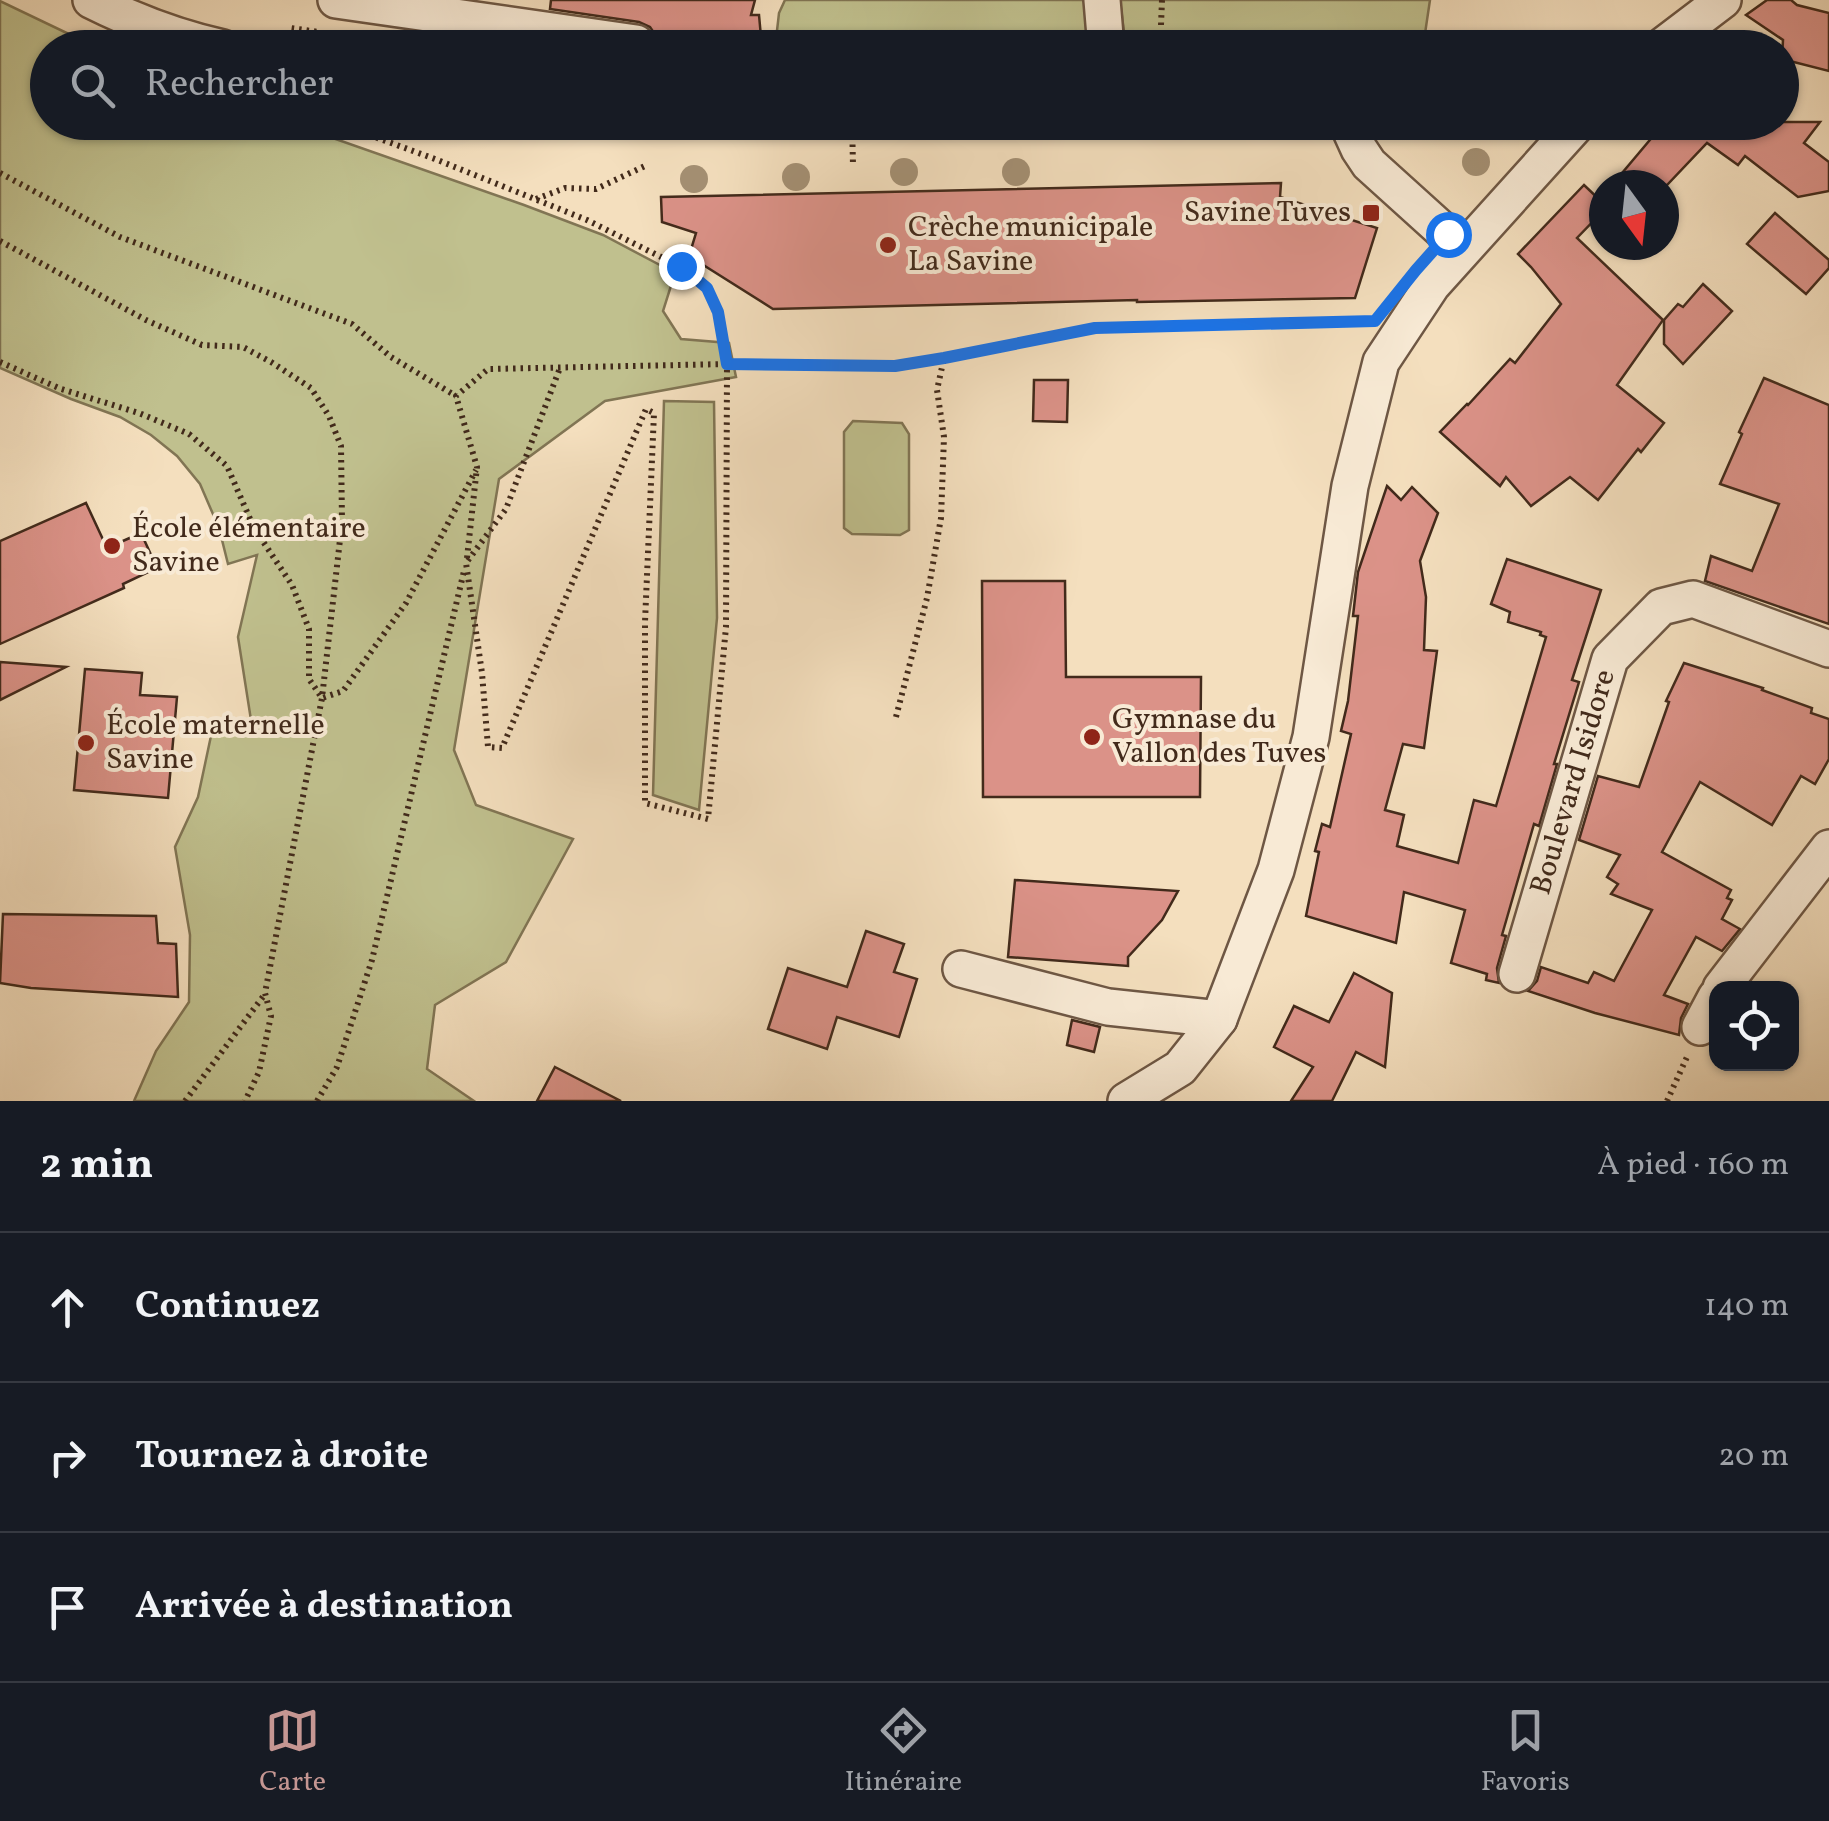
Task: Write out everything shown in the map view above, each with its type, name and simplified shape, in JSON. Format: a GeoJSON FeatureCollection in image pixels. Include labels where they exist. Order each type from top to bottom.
{"type":"FeatureCollection","features":[{"type":"Feature","properties":{"kind":"street"},"geometry":{"type":"LineString","coordinates":[[91,0],[162,30]]}},
{"type":"Feature","properties":{"kind":"street"},"geometry":{"type":"LineString","coordinates":[[336,0],[550,30]]}},
{"type":"Feature","properties":{"kind":"street"},"geometry":{"type":"LineString","coordinates":[[1102,0],[1104,30]]}},
{"type":"Feature","properties":{"kind":"street"},"geometry":{"type":"LineString","coordinates":[[1684,30],[1723,0]]}},
{"type":"Feature","properties":{"kind":"street"},"geometry":{"type":"LineString","coordinates":[[1354,140],[1369,164],[1463,249]]}},
{"type":"Feature","properties":{"kind":"street"},"geometry":{"type":"LineString","coordinates":[[1126,1101],[1180,1068],[1219,1018],[1276,870],[1312,737],[1350,486],[1381,362],[1432,285],[1562,140]]}},
{"type":"Feature","properties":{"kind":"street","name":"Boulevard Isidore"},"geometry":{"type":"LineString","coordinates":[[1517,974],[1610,659],[1661,607],[1693,600],[1829,649]]}},
{"type":"Feature","properties":{"kind":"street"},"geometry":{"type":"LineString","coordinates":[[1726,981],[1829,848]]}},
{"type":"Feature","properties":{"kind":"street"},"geometry":{"type":"LineString","coordinates":[[960,969],[1108,1007],[1219,1018]]}},
{"type":"Feature","properties":{"kind":"path"},"geometry":{"type":"LineString","coordinates":[[1161,25],[1162,0]]}},
{"type":"Feature","properties":{"kind":"path"},"geometry":{"type":"LineString","coordinates":[[383,140],[587,220],[681,266],[707,288],[718,312],[727,364],[726,626],[708,819],[645,803],[646,622],[654,413],[646,409],[502,748],[488,746],[466,564],[506,508],[560,368]]}},
{"type":"Feature","properties":{"kind":"path"},"geometry":{"type":"LineString","coordinates":[[852,140],[853,165]]}},
{"type":"Feature","properties":{"kind":"path"},"geometry":{"type":"LineString","coordinates":[[535,199],[565,188],[596,188],[647,165]]}},
{"type":"Feature","properties":{"kind":"path"},"geometry":{"type":"LineString","coordinates":[[0,174],[120,237],[352,324],[391,357],[456,396],[478,467],[466,564],[372,960],[337,1067],[317,1101]]}},
{"type":"Feature","properties":{"kind":"path"},"geometry":{"type":"LineString","coordinates":[[0,242],[146,320],[202,345],[243,347],[311,388],[342,446],[342,522],[322,698],[266,992],[271,1016],[259,1072],[245,1101]]}},
{"type":"Feature","properties":{"kind":"path"},"geometry":{"type":"LineString","coordinates":[[456,396],[488,369],[727,364],[895,366],[1095,328],[1375,321]]}},
{"type":"Feature","properties":{"kind":"path"},"geometry":{"type":"LineString","coordinates":[[896,716],[927,598],[941,518],[944,436],[937,390],[944,358]]}},
{"type":"Feature","properties":{"kind":"path"},"geometry":{"type":"LineString","coordinates":[[0,362],[61,389],[139,413],[189,434],[227,466],[254,528],[292,586],[309,630],[309,678],[322,698]]}},
{"type":"Feature","properties":{"kind":"path"},"geometry":{"type":"LineString","coordinates":[[322,698],[343,691],[406,603],[478,467]]}},
{"type":"Feature","properties":{"kind":"path"},"geometry":{"type":"LineString","coordinates":[[185,1101],[266,992]]}},
{"type":"Feature","properties":{"kind":"path"},"geometry":{"type":"LineString","coordinates":[[1666,1101],[1708,1012]]}},
{"type":"Feature","properties":{"kind":"green space"},"geometry":{"type":"Polygon","coordinates":[[[785,0],[1084,0],[1088,30],[777,30],[785,0]]]}},
{"type":"Feature","properties":{"kind":"green space"},"geometry":{"type":"Polygon","coordinates":[[[1120,0],[1430,0],[1426,30],[1124,30],[1120,0]]]}},
{"type":"Feature","properties":{"kind":"green space"},"geometry":{"type":"Polygon","coordinates":[[[0,1],[61,30],[30,30],[30,140],[339,140],[603,235],[675,273],[663,311],[681,339],[729,343],[736,377],[605,401],[499,479],[454,750],[476,805],[573,839],[506,962],[435,1005],[427,1069],[474,1101],[134,1101],[156,1051],[189,1002],[190,935],[175,847],[198,797],[211,736],[251,720],[238,637],[257,555],[228,564],[219,528],[200,484],[177,456],[151,435],[120,417],[0,368],[0,1]]]}},
{"type":"Feature","properties":{"kind":"green space"},"geometry":{"type":"Polygon","coordinates":[[[664,401],[714,402],[717,618],[699,810],[653,795],[664,401]]]}},
{"type":"Feature","properties":{"kind":"green space"},"geometry":{"type":"Polygon","coordinates":[[[853,421],[902,423],[909,434],[909,530],[900,535],[852,534],[844,528],[844,432],[853,421]]]}},
{"type":"Feature","properties":{"kind":"building"},"geometry":{"type":"Polygon","coordinates":[[[551,0],[755,0],[751,15],[759,15],[760,30],[652,30],[639,22],[550,9],[551,0]]]}},
{"type":"Feature","properties":{"kind":"building"},"geometry":{"type":"Polygon","coordinates":[[[1767,0],[1791,0],[1829,13],[1829,71],[1799,63],[1799,30],[1768,30],[1746,15],[1767,0]]]}},
{"type":"Feature","properties":{"kind":"building"},"geometry":{"type":"Polygon","coordinates":[[[1799,122],[1820,122],[1804,143],[1829,162],[1829,191],[1798,197],[1745,156],[1738,165],[1707,143],[1679,172],[1625,170],[1650,140],[1799,140],[1799,122]]]}},
{"type":"Feature","properties":{"kind":"building"},"geometry":{"type":"Polygon","coordinates":[[[1281,183],[1280,197],[1377,228],[1355,298],[773,309],[689,256],[696,233],[662,222],[661,197],[1281,183]]]}},
{"type":"Feature","properties":{"kind":"building"},"geometry":{"type":"Polygon","coordinates":[[[1584,185],[1589,190],[1589,226],[1577,238],[1589,249],[1589,260],[1600,260],[1663,320],[1617,385],[1664,423],[1598,500],[1570,477],[1531,506],[1506,477],[1500,486],[1440,432],[1510,359],[1515,363],[1561,304],[1518,254],[1584,185]]]}},
{"type":"Feature","properties":{"kind":"building"},"geometry":{"type":"Polygon","coordinates":[[[1775,213],[1829,260],[1829,268],[1806,294],[1747,244],[1775,213]]]}},
{"type":"Feature","properties":{"kind":"building"},"geometry":{"type":"Polygon","coordinates":[[[1703,284],[1732,311],[1683,364],[1664,344],[1664,320],[1678,304],[1683,307],[1703,284]]]}},
{"type":"Feature","properties":{"kind":"building"},"geometry":{"type":"Polygon","coordinates":[[[1764,378],[1829,405],[1829,624],[1705,581],[1711,556],[1752,571],[1779,504],[1720,484],[1764,378]]]}},
{"type":"Feature","properties":{"kind":"building"},"geometry":{"type":"Polygon","coordinates":[[[1034,380],[1068,380],[1067,422],[1033,421],[1034,380]]]}},
{"type":"Feature","properties":{"kind":"building"},"geometry":{"type":"Polygon","coordinates":[[[1387,486],[1401,500],[1412,487],[1438,513],[1420,561],[1426,597],[1424,650],[1437,651],[1424,748],[1403,744],[1385,810],[1404,815],[1397,846],[1458,863],[1474,800],[1496,806],[1546,637],[1508,622],[1510,612],[1491,604],[1507,559],[1601,590],[1572,680],[1579,682],[1557,764],[1539,826],[1534,824],[1502,935],[1506,936],[1497,968],[1499,983],[1486,980],[1487,974],[1451,963],[1465,910],[1404,892],[1396,943],[1306,916],[1319,852],[1315,851],[1322,824],[1330,827],[1351,734],[1341,731],[1358,616],[1353,616],[1358,572],[1387,486]]]}},
{"type":"Feature","properties":{"kind":"building"},"geometry":{"type":"Polygon","coordinates":[[[86,503],[107,548],[141,533],[157,568],[123,584],[124,588],[0,644],[0,541],[86,503]]]}},
{"type":"Feature","properties":{"kind":"building","name":"Gymnase du Vallon des Tuves"},"geometry":{"type":"Polygon","coordinates":[[[982,581],[1065,581],[1066,677],[1201,677],[1200,797],[983,797],[982,581]]]}},
{"type":"Feature","properties":{"kind":"building"},"geometry":{"type":"Polygon","coordinates":[[[0,662],[66,667],[0,700],[0,662]]]}},
{"type":"Feature","properties":{"kind":"building"},"geometry":{"type":"Polygon","coordinates":[[[1684,663],[1763,688],[1829,719],[1829,759],[1815,784],[1801,776],[1772,825],[1700,782],[1662,852],[1731,890],[1727,898],[1732,900],[1722,919],[1740,929],[1722,951],[1696,937],[1664,995],[1688,1004],[1679,1035],[1528,991],[1537,981],[1541,967],[1588,983],[1594,972],[1614,981],[1652,910],[1611,894],[1618,884],[1607,877],[1620,855],[1579,840],[1598,776],[1639,787],[1669,702],[1666,701],[1684,663]]]}},
{"type":"Feature","properties":{"kind":"building"},"geometry":{"type":"Polygon","coordinates":[[[85,669],[142,673],[140,695],[177,697],[168,798],[74,790],[85,669]]]}},
{"type":"Feature","properties":{"kind":"building"},"geometry":{"type":"Polygon","coordinates":[[[1015,880],[1178,891],[1162,920],[1128,957],[1128,966],[1008,957],[1015,880]]]}},
{"type":"Feature","properties":{"kind":"building"},"geometry":{"type":"Polygon","coordinates":[[[3,914],[156,916],[158,943],[176,944],[178,997],[0,983],[3,914]]]}},
{"type":"Feature","properties":{"kind":"building"},"geometry":{"type":"Polygon","coordinates":[[[866,931],[904,944],[894,972],[917,979],[899,1037],[837,1017],[827,1049],[768,1029],[788,968],[847,987],[866,931]]]}},
{"type":"Feature","properties":{"kind":"building"},"geometry":{"type":"Polygon","coordinates":[[[1354,973],[1392,993],[1385,1067],[1356,1052],[1332,1101],[1291,1101],[1313,1067],[1274,1047],[1294,1006],[1329,1022],[1354,973]]]}},
{"type":"Feature","properties":{"kind":"building"},"geometry":{"type":"Polygon","coordinates":[[[1072,1020],[1100,1027],[1094,1052],[1067,1045],[1072,1020]]]}},
{"type":"Feature","properties":{"kind":"building"},"geometry":{"type":"Polygon","coordinates":[[[555,1067],[621,1101],[537,1101],[555,1067]]]}},
{"type":"Feature","properties":{"kind":"place","name":"Savine Tuves"},"geometry":{"type":"Point","coordinates":[1371,213]}},
{"type":"Feature","properties":{"kind":"place","name":"Crèche municipale La Savine"},"geometry":{"type":"Point","coordinates":[888,245]}},
{"type":"Feature","properties":{"kind":"place","name":"École élémentaire Savine"},"geometry":{"type":"Point","coordinates":[112,546]}},
{"type":"Feature","properties":{"kind":"place","name":"Gymnase du Vallon des Tuves"},"geometry":{"type":"Point","coordinates":[1092,737]}},
{"type":"Feature","properties":{"kind":"place","name":"École maternelle Savine"},"geometry":{"type":"Point","coordinates":[86,743]}},
{"type":"Feature","properties":{"kind":"route"},"geometry":{"type":"LineString","coordinates":[[681,266],[707,288],[718,312],[727,364],[895,366],[1095,328],[1375,321],[1448,234]]}}]}
